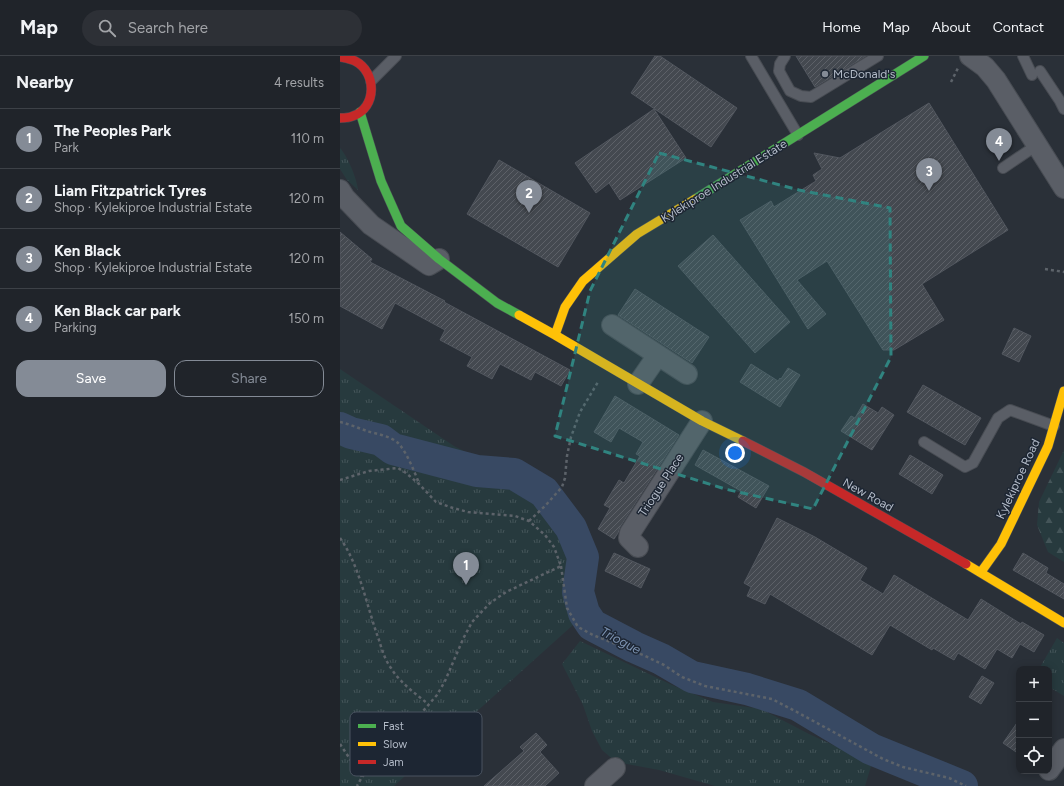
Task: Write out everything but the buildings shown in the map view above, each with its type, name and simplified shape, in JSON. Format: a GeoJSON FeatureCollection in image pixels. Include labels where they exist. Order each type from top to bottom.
{"type":"FeatureCollection","features":[{"type":"Feature","properties":{"kind":"main road","name":"Kylekiproe Industrial Estate"},"geometry":{"type":"LineString","coordinates":[[555,335],[565,307],[583,281],[637,234],[924,56]]}},
{"type":"Feature","properties":{"kind":"main road"},"geometry":{"type":"LineString","coordinates":[[340,118],[352,116],[360,112],[366,106],[372,90],[368,73],[363,66],[356,60],[347,57]]}},
{"type":"Feature","properties":{"kind":"main road","name":"New Road"},"geometry":{"type":"LineString","coordinates":[[360,112],[381,181],[401,226],[439,259],[497,303],[555,335],[702,421],[804,472],[981,572],[1064,623]]}},
{"type":"Feature","properties":{"kind":"main road","name":"Kylekiproe Road"},"geometry":{"type":"LineString","coordinates":[[981,572],[1001,544],[1048,446],[1064,391]]}},
{"type":"Feature","properties":{"kind":"street"},"geometry":{"type":"LineString","coordinates":[[970,56],[985,67],[996,80],[1064,188]]}},
{"type":"Feature","properties":{"kind":"street"},"geometry":{"type":"LineString","coordinates":[[340,190],[345,198],[371,225],[429,265],[439,259]]}},
{"type":"Feature","properties":{"kind":"street"},"geometry":{"type":"LineString","coordinates":[[612,325],[687,374]]}},
{"type":"Feature","properties":{"kind":"street"},"geometry":{"type":"LineString","coordinates":[[638,384],[658,355]]}},
{"type":"Feature","properties":{"kind":"street","name":"Triogue Place"},"geometry":{"type":"LineString","coordinates":[[638,547],[629,538],[630,533],[702,421]]}},
{"type":"Feature","properties":{"kind":"street"},"geometry":{"type":"LineString","coordinates":[[1052,768],[1064,749]]}},
{"type":"Feature","properties":{"kind":"street"},"geometry":{"type":"LineString","coordinates":[[595,786],[615,768]]}},
{"type":"Feature","properties":{"kind":"lane"},"geometry":{"type":"LineString","coordinates":[[371,81],[396,56]]}},
{"type":"Feature","properties":{"kind":"lane"},"geometry":{"type":"LineString","coordinates":[[751,56],[798,135]]}},
{"type":"Feature","properties":{"kind":"lane"},"geometry":{"type":"LineString","coordinates":[[785,56],[780,64],[779,71],[790,91],[801,96],[811,97],[878,56]]}},
{"type":"Feature","properties":{"kind":"lane"},"geometry":{"type":"LineString","coordinates":[[1023,56],[1063,103]]}},
{"type":"Feature","properties":{"kind":"lane"},"geometry":{"type":"LineString","coordinates":[[1003,168],[1037,145]]}},
{"type":"Feature","properties":{"kind":"lane"},"geometry":{"type":"LineString","coordinates":[[924,442],[964,467],[973,463],[998,418],[1010,410],[1054,426]]}},
{"type":"Feature","properties":{"kind":"path"},"geometry":{"type":"LineString","coordinates":[[1045,269],[1064,272]]}},
{"type":"Feature","properties":{"kind":"path"},"geometry":{"type":"LineString","coordinates":[[529,521],[562,487],[565,478],[566,456],[580,412],[607,365]]}},
{"type":"Feature","properties":{"kind":"path"},"geometry":{"type":"LineString","coordinates":[[340,422],[385,436],[398,443],[408,459],[419,484]]}},
{"type":"Feature","properties":{"kind":"path"},"geometry":{"type":"LineString","coordinates":[[340,480],[369,471],[398,468],[419,484],[436,502],[468,512],[515,516],[529,521],[545,535],[554,547],[561,566],[567,608],[578,627],[593,635],[643,655],[664,665],[682,677],[705,686],[772,699],[883,759],[903,767],[948,778],[966,786]]}},
{"type":"Feature","properties":{"kind":"path"},"geometry":{"type":"LineString","coordinates":[[340,538],[352,559],[374,627],[390,668],[401,681],[428,704]]}},
{"type":"Feature","properties":{"kind":"path"},"geometry":{"type":"LineString","coordinates":[[421,712],[436,695],[445,681],[463,639],[476,617],[490,603],[506,592],[561,566]]}},
{"type":"Feature","properties":{"kind":"path"},"geometry":{"type":"LineString","coordinates":[[340,744],[350,759]]}},
{"type":"Feature","properties":{"kind":"path"},"geometry":{"type":"LineString","coordinates":[[357,786],[362,777]]}},
{"type":"Feature","properties":{"kind":"highlighted area"},"geometry":{"type":"Polygon","coordinates":[[[659,153],[799,190],[890,208],[891,357],[813,509],[725,489],[555,436],[590,291],[659,153]]]}},
{"type":"Feature","properties":{"kind":"green space"},"geometry":{"type":"Polygon","coordinates":[[[340,148],[352,168],[358,190],[347,180],[340,169],[340,148]]]}},
{"type":"Feature","properties":{"kind":"green space"},"geometry":{"type":"Polygon","coordinates":[[[340,369],[454,446],[493,466],[517,469],[548,489],[584,530],[592,563],[594,606],[476,712],[350,712],[350,776],[405,776],[394,786],[340,786],[340,369]]]}},
{"type":"Feature","properties":{"kind":"green space"},"geometry":{"type":"Polygon","coordinates":[[[1064,450],[1064,562],[1048,552],[1037,525],[1039,502],[1064,450]]]}},
{"type":"Feature","properties":{"kind":"green space"},"geometry":{"type":"Polygon","coordinates":[[[1057,638],[1064,643],[1064,696],[1052,689],[1052,666],[1041,666],[1057,638]]]}},
{"type":"Feature","properties":{"kind":"green space"},"geometry":{"type":"Polygon","coordinates":[[[580,641],[672,685],[713,702],[761,709],[809,734],[872,763],[865,786],[715,786],[659,770],[616,762],[602,750],[592,731],[583,705],[562,664],[580,641]]]}},
{"type":"Feature","properties":{"kind":"waterway","name":"Triogue"},"geometry":{"type":"LineString","coordinates":[[340,428],[351,433],[381,440],[393,449],[477,471],[514,474],[544,492],[571,528],[583,557],[578,592],[584,613],[592,625],[661,659],[692,677],[747,689],[798,705],[871,749],[962,786]]}},
{"type":"Feature","properties":{"kind":"traffic: fast"},"geometry":{"type":"LineString","coordinates":[[695,199],[924,56]]}},
{"type":"Feature","properties":{"kind":"traffic: fast"},"geometry":{"type":"LineString","coordinates":[[360,112],[381,181],[401,226],[439,259],[497,303],[519,315]]}},
{"type":"Feature","properties":{"kind":"traffic: slow"},"geometry":{"type":"LineString","coordinates":[[555,335],[565,307],[583,281],[637,234],[695,199]]}},
{"type":"Feature","properties":{"kind":"traffic: slow"},"geometry":{"type":"LineString","coordinates":[[519,315],[702,421],[743,441]]}},
{"type":"Feature","properties":{"kind":"traffic: slow"},"geometry":{"type":"LineString","coordinates":[[981,572],[1001,544],[1048,446],[1064,391]]}},
{"type":"Feature","properties":{"kind":"traffic: slow"},"geometry":{"type":"LineString","coordinates":[[966,564],[1064,623]]}},
{"type":"Feature","properties":{"kind":"traffic: jam"},"geometry":{"type":"LineString","coordinates":[[340,57],[353,60],[362,66],[367,73],[371,90],[367,106],[361,112],[350,117],[340,118]]}},
{"type":"Feature","properties":{"kind":"traffic: jam"},"geometry":{"type":"LineString","coordinates":[[743,441],[804,472],[966,564]]}},
{"type":"Feature","properties":{"kind":"place","name":"McDonald's"},"geometry":{"type":"Point","coordinates":[825,74]}},
{"type":"Feature","properties":{"kind":"place","name":"Ken Black car park"},"geometry":{"type":"Point","coordinates":[999,161]}},
{"type":"Feature","properties":{"kind":"place","name":"Ken Black"},"geometry":{"type":"Point","coordinates":[929,191]}},
{"type":"Feature","properties":{"kind":"place","name":"Liam Fitzpatrick Tyres"},"geometry":{"type":"Point","coordinates":[529,213]}},
{"type":"Feature","properties":{"kind":"place","name":"The Peoples Park"},"geometry":{"type":"Point","coordinates":[466,585]}}]}
